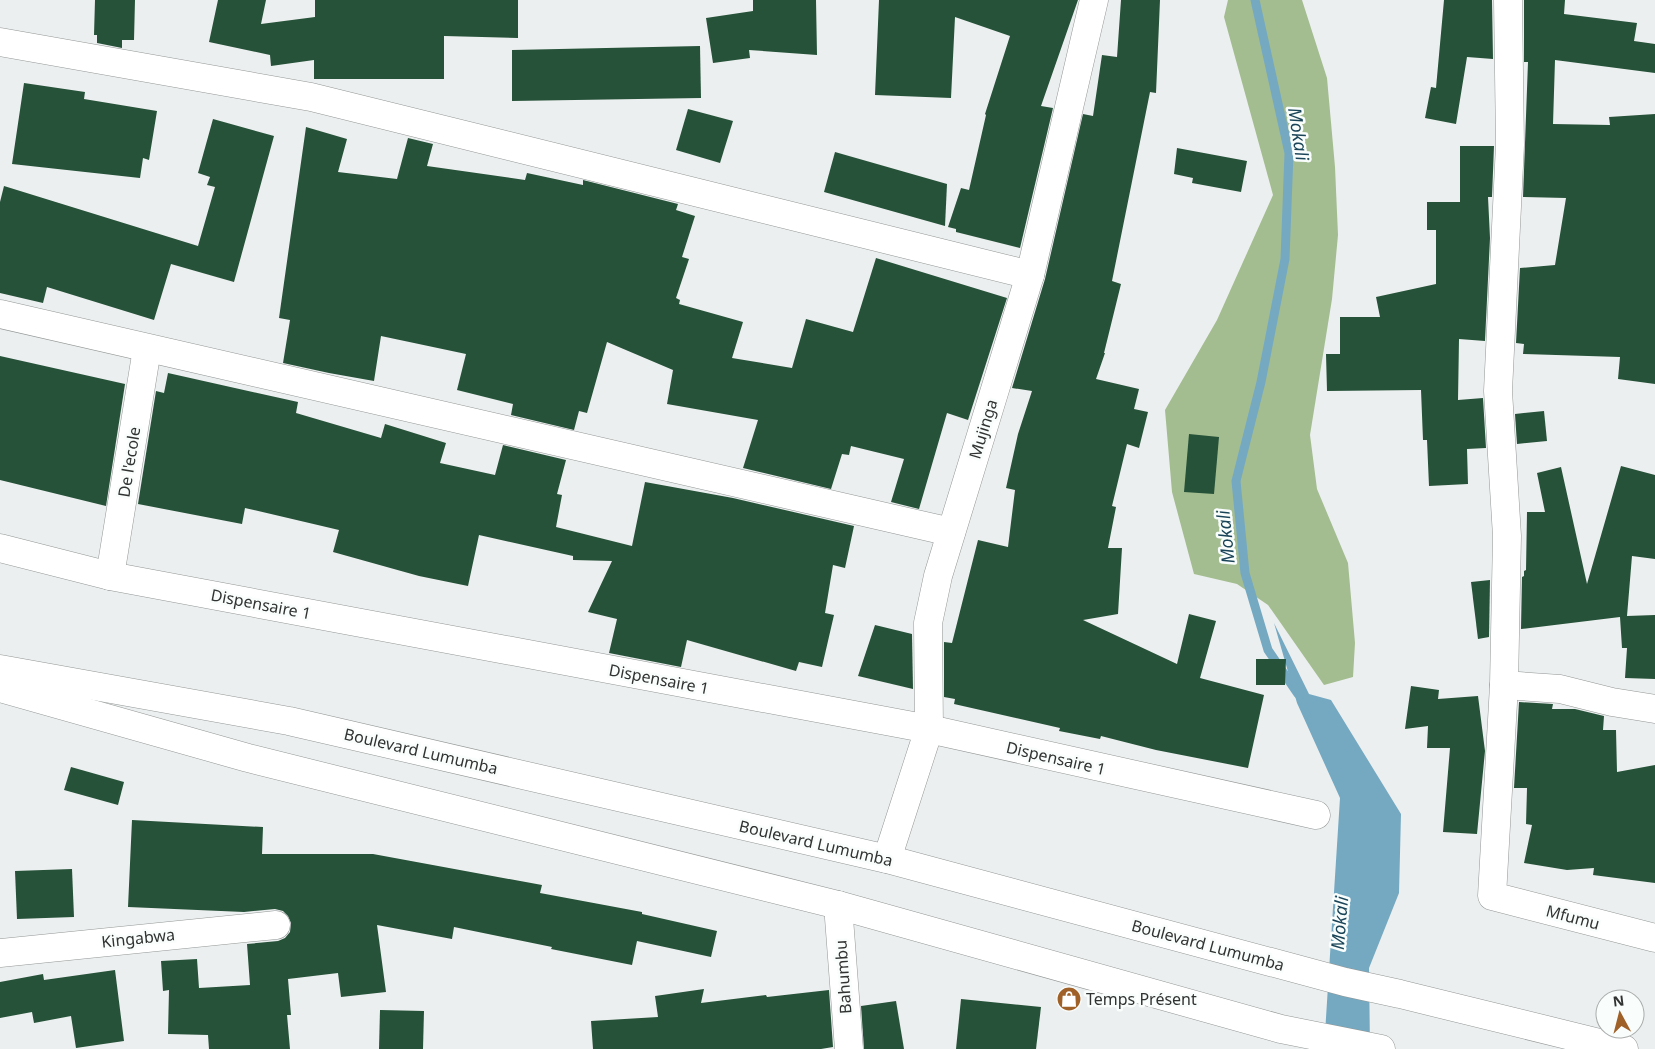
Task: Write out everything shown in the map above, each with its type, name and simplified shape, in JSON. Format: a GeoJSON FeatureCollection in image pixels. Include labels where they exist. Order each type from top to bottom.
{"type":"FeatureCollection","features":[{"type":"Feature","properties":{"kind":"main road","name":"Mujinga"},"geometry":{"type":"LineString","coordinates":[[887,859],[929,730],[928,623],[938,576],[1030,275],[1094,0]]}},
{"type":"Feature","properties":{"kind":"main road"},"geometry":{"type":"LineString","coordinates":[[1508,0],[1510,145],[1498,391],[1507,536],[1504,685],[1560,689],[1612,702],[1655,709]]}},
{"type":"Feature","properties":{"kind":"main road"},"geometry":{"type":"LineString","coordinates":[[0,42],[311,97],[1030,275]]}},
{"type":"Feature","properties":{"kind":"main road"},"geometry":{"type":"LineString","coordinates":[[0,314],[952,532]]}},
{"type":"Feature","properties":{"kind":"main road","name":"De l'ecole"},"geometry":{"type":"LineString","coordinates":[[110,576],[147,349]]}},
{"type":"Feature","properties":{"kind":"main road","name":"Dispensaire 1"},"geometry":{"type":"LineString","coordinates":[[0,548],[110,576],[929,730],[1316,816]]}},
{"type":"Feature","properties":{"kind":"main road","name":"Boulevard Lumumba"},"geometry":{"type":"LineString","coordinates":[[0,669],[289,721],[887,859],[1345,982],[1624,1049]]}},
{"type":"Feature","properties":{"kind":"main road","name":"Mfumu"},"geometry":{"type":"LineString","coordinates":[[1504,685],[1492,896],[1655,938]]}},
{"type":"Feature","properties":{"kind":"main road"},"geometry":{"type":"LineString","coordinates":[[0,688],[248,758],[838,905],[1281,1029],[1381,1049]]}},
{"type":"Feature","properties":{"kind":"main road","name":"Bahumbu"},"geometry":{"type":"LineString","coordinates":[[838,905],[849,1049]]}},
{"type":"Feature","properties":{"kind":"main road","name":"Kingabwa"},"geometry":{"type":"LineString","coordinates":[[0,952],[276,925]]}},
{"type":"Feature","properties":{"kind":"green space"},"geometry":{"type":"Polygon","coordinates":[[[1228,0],[1302,0],[1327,78],[1335,167],[1338,235],[1332,299],[1310,435],[1317,489],[1348,563],[1355,643],[1353,677],[1324,685],[1268,605],[1237,584],[1194,574],[1172,492],[1165,410],[1217,320],[1273,195],[1224,17],[1228,0]]]}},
{"type":"Feature","properties":{"kind":"water"},"geometry":{"type":"Polygon","coordinates":[[[1274,623],[1309,694],[1331,700],[1401,814],[1399,893],[1369,968],[1370,1049],[1324,1049],[1340,798],[1297,703],[1274,623]]]}},
{"type":"Feature","properties":{"kind":"building"},"geometry":{"type":"Polygon","coordinates":[[[95,0],[135,0],[134,40],[122,40],[122,48],[97,43],[97,35],[94,35],[95,0]]]}},
{"type":"Feature","properties":{"kind":"building"},"geometry":{"type":"Polygon","coordinates":[[[218,0],[266,0],[261,24],[315,17],[315,0],[518,0],[518,38],[444,36],[444,79],[314,79],[314,60],[271,66],[270,55],[209,42],[218,0]]]}},
{"type":"Feature","properties":{"kind":"building"},"geometry":{"type":"Polygon","coordinates":[[[753,0],[816,0],[817,55],[749,50],[750,58],[713,63],[706,18],[753,11],[753,0]]]}},
{"type":"Feature","properties":{"kind":"building"},"geometry":{"type":"Polygon","coordinates":[[[879,0],[1078,0],[1041,106],[1053,108],[1020,248],[956,232],[956,229],[948,227],[961,188],[969,190],[985,114],[1010,36],[955,17],[951,98],[875,95],[879,0]]]}},
{"type":"Feature","properties":{"kind":"building"},"geometry":{"type":"Polygon","coordinates":[[[1121,0],[1160,0],[1156,93],[1150,92],[1112,281],[1121,284],[1105,353],[1096,379],[1139,389],[1134,409],[1148,412],[1139,448],[1127,444],[1112,506],[1116,507],[1108,548],[1122,548],[1118,614],[1083,620],[1177,664],[1189,614],[1216,621],[1200,678],[1264,695],[1248,768],[1156,750],[1101,736],[1100,739],[1059,731],[1060,728],[954,704],[955,699],[944,697],[944,642],[952,643],[978,540],[1008,547],[1015,490],[1006,488],[1018,434],[1032,391],[1012,388],[1045,279],[1083,114],[1093,116],[1102,55],[1117,57],[1121,0]]]}},
{"type":"Feature","properties":{"kind":"building"},"geometry":{"type":"Polygon","coordinates":[[[1444,0],[1492,0],[1493,59],[1467,57],[1456,124],[1425,118],[1431,87],[1436,88],[1444,0]]]}},
{"type":"Feature","properties":{"kind":"building"},"geometry":{"type":"Polygon","coordinates":[[[1524,0],[1565,0],[1564,14],[1637,23],[1634,41],[1655,44],[1655,73],[1555,60],[1553,124],[1610,125],[1609,117],[1655,114],[1655,384],[1618,379],[1620,357],[1523,354],[1524,344],[1516,343],[1520,268],[1555,265],[1566,198],[1523,197],[1528,62],[1524,62],[1524,0]]]}},
{"type":"Feature","properties":{"kind":"building"},"geometry":{"type":"Polygon","coordinates":[[[700,46],[701,98],[512,101],[512,50],[700,46]]]}},
{"type":"Feature","properties":{"kind":"building"},"geometry":{"type":"Polygon","coordinates":[[[24,83],[85,92],[84,99],[157,111],[149,160],[143,158],[140,178],[12,164],[24,83]]]}},
{"type":"Feature","properties":{"kind":"building"},"geometry":{"type":"Polygon","coordinates":[[[688,109],[733,121],[720,163],[676,150],[688,109]]]}},
{"type":"Feature","properties":{"kind":"building"},"geometry":{"type":"Polygon","coordinates":[[[213,119],[274,136],[234,282],[171,264],[154,320],[47,287],[43,303],[0,293],[0,202],[4,186],[198,246],[215,187],[207,185],[210,177],[198,173],[213,119]]]}},
{"type":"Feature","properties":{"kind":"building"},"geometry":{"type":"Polygon","coordinates":[[[306,127],[347,139],[338,172],[397,179],[408,138],[433,144],[427,166],[525,180],[527,173],[583,185],[583,180],[678,204],[676,210],[695,216],[682,257],[689,259],[676,298],[680,300],[679,304],[743,322],[732,358],[792,368],[806,319],[853,332],[876,258],[1007,298],[968,420],[947,413],[919,509],[891,502],[904,459],[851,446],[849,455],[842,454],[831,489],[743,468],[758,420],[667,404],[673,370],[607,342],[587,413],[579,411],[574,430],[511,415],[513,404],[457,390],[466,354],[381,336],[374,381],[283,363],[290,320],[279,318],[306,127]]]}},
{"type":"Feature","properties":{"kind":"building"},"geometry":{"type":"Polygon","coordinates":[[[1460,146],[1494,146],[1492,197],[1488,197],[1490,238],[1485,341],[1459,339],[1458,400],[1483,398],[1486,448],[1467,449],[1468,484],[1429,486],[1427,440],[1423,440],[1421,390],[1327,391],[1326,354],[1340,354],[1340,317],[1380,317],[1376,297],[1436,284],[1436,230],[1427,230],[1427,202],[1460,202],[1460,146]]]}},
{"type":"Feature","properties":{"kind":"building"},"geometry":{"type":"Polygon","coordinates":[[[1177,148],[1247,161],[1241,192],[1192,183],[1193,178],[1174,174],[1177,148]]]}},
{"type":"Feature","properties":{"kind":"building"},"geometry":{"type":"Polygon","coordinates":[[[835,152],[947,184],[945,226],[824,192],[835,152]]]}},
{"type":"Feature","properties":{"kind":"building"},"geometry":{"type":"Polygon","coordinates":[[[0,356],[125,384],[106,506],[0,480],[0,356]]]}},
{"type":"Feature","properties":{"kind":"building"},"geometry":{"type":"Polygon","coordinates":[[[168,373],[298,402],[296,413],[381,438],[385,424],[446,443],[440,463],[495,475],[503,445],[566,460],[557,494],[562,495],[556,527],[632,546],[645,482],[733,498],[854,526],[845,568],[833,565],[825,613],[834,615],[822,667],[799,662],[796,671],[687,640],[681,667],[609,653],[617,619],[588,612],[612,561],[573,560],[573,556],[479,535],[468,586],[419,576],[333,552],[339,530],[245,508],[242,524],[138,504],[156,391],[164,393],[168,373]]]}},
{"type":"Feature","properties":{"kind":"building"},"geometry":{"type":"Polygon","coordinates":[[[1544,411],[1547,441],[1517,444],[1515,414],[1544,411]]]}},
{"type":"Feature","properties":{"kind":"building"},"geometry":{"type":"Polygon","coordinates":[[[1189,434],[1219,437],[1214,494],[1184,492],[1189,434]]]}},
{"type":"Feature","properties":{"kind":"building"},"geometry":{"type":"Polygon","coordinates":[[[1621,466],[1655,475],[1655,559],[1632,556],[1627,616],[1655,615],[1655,679],[1625,678],[1627,648],[1622,648],[1620,617],[1521,629],[1522,577],[1526,570],[1527,512],[1545,512],[1537,473],[1561,467],[1587,584],[1621,466]]]}},
{"type":"Feature","properties":{"kind":"building"},"geometry":{"type":"Polygon","coordinates":[[[1490,580],[1489,637],[1478,639],[1471,582],[1490,580]]]}},
{"type":"Feature","properties":{"kind":"building"},"geometry":{"type":"Polygon","coordinates":[[[875,625],[912,634],[913,689],[858,676],[875,625]]]}},
{"type":"Feature","properties":{"kind":"building"},"geometry":{"type":"Polygon","coordinates":[[[1256,659],[1286,659],[1285,685],[1256,685],[1256,659]]]}},
{"type":"Feature","properties":{"kind":"building"},"geometry":{"type":"Polygon","coordinates":[[[1411,686],[1439,690],[1438,699],[1478,696],[1485,751],[1477,834],[1443,832],[1450,748],[1427,748],[1428,726],[1405,729],[1411,686]]]}},
{"type":"Feature","properties":{"kind":"building"},"geometry":{"type":"Polygon","coordinates":[[[1519,702],[1553,704],[1552,709],[1575,709],[1604,716],[1603,730],[1616,730],[1617,772],[1655,765],[1655,883],[1593,875],[1594,868],[1567,870],[1524,863],[1532,825],[1526,824],[1527,788],[1514,788],[1519,702]]]}},
{"type":"Feature","properties":{"kind":"building"},"geometry":{"type":"Polygon","coordinates":[[[71,767],[124,782],[118,805],[64,790],[71,767]]]}},
{"type":"Feature","properties":{"kind":"building"},"geometry":{"type":"Polygon","coordinates":[[[132,820],[263,827],[262,854],[373,854],[542,885],[540,893],[642,912],[642,914],[717,931],[711,957],[637,941],[632,965],[454,927],[452,939],[377,925],[386,992],[341,997],[338,973],[288,979],[291,1015],[287,1015],[290,1049],[209,1049],[208,1035],[168,1034],[169,990],[163,991],[161,961],[197,959],[199,988],[250,985],[247,944],[278,941],[285,938],[290,932],[291,923],[283,911],[275,909],[244,912],[128,907],[132,820]]]}},
{"type":"Feature","properties":{"kind":"building"},"geometry":{"type":"Polygon","coordinates":[[[72,869],[74,917],[17,919],[15,871],[72,869]]]}},
{"type":"Feature","properties":{"kind":"building"},"geometry":{"type":"Polygon","coordinates":[[[115,970],[124,1041],[76,1048],[71,1016],[34,1023],[32,1012],[0,1018],[0,982],[43,974],[44,980],[115,970]]]}},
{"type":"Feature","properties":{"kind":"building"},"geometry":{"type":"Polygon","coordinates":[[[704,989],[701,1003],[829,990],[833,1047],[821,1049],[593,1049],[591,1021],[658,1017],[655,996],[704,989]]]}},
{"type":"Feature","properties":{"kind":"building"},"geometry":{"type":"Polygon","coordinates":[[[961,999],[1041,1007],[1036,1049],[956,1049],[961,999]]]}},
{"type":"Feature","properties":{"kind":"building"},"geometry":{"type":"Polygon","coordinates":[[[896,1001],[904,1049],[864,1049],[861,1006],[896,1001]]]}},
{"type":"Feature","properties":{"kind":"building"},"geometry":{"type":"Polygon","coordinates":[[[380,1010],[424,1011],[423,1049],[379,1049],[380,1010]]]}},
{"type":"Feature","properties":{"kind":"waterway","name":"Mokali"},"geometry":{"type":"LineString","coordinates":[[1255,0],[1289,153],[1285,259],[1261,382],[1236,481],[1245,573],[1268,650],[1298,694]]}},
{"type":"Feature","properties":{"kind":"place","name":"Temps Présent"},"geometry":{"type":"Point","coordinates":[1069,999]}}]}
